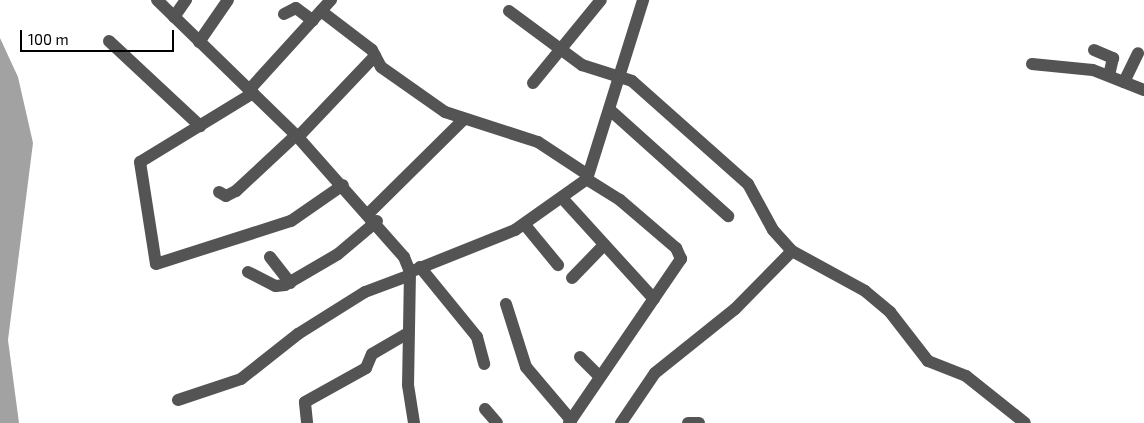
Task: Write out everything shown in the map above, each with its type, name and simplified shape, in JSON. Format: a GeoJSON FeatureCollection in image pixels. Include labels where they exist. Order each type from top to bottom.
{"type":"FeatureCollection","features":[{"type":"Feature","properties":{"kind":"street"},"geometry":{"type":"LineString","coordinates":[[157,0],[296,136],[373,217],[413,272],[477,337],[484,364]]}},
{"type":"Feature","properties":{"kind":"street"},"geometry":{"type":"LineString","coordinates":[[174,17],[186,0]]}},
{"type":"Feature","properties":{"kind":"street"},"geometry":{"type":"LineString","coordinates":[[200,42],[228,0]]}},
{"type":"Feature","properties":{"kind":"street"},"geometry":{"type":"LineString","coordinates":[[331,0],[251,92],[200,126],[140,162],[158,266],[295,219],[343,185]]}},
{"type":"Feature","properties":{"kind":"street"},"geometry":{"type":"LineString","coordinates":[[533,83],[558,48],[601,0]]}},
{"type":"Feature","properties":{"kind":"street"},"geometry":{"type":"LineString","coordinates":[[178,400],[241,379],[298,334],[365,292],[525,225],[563,199],[587,177],[610,110],[643,0]]}},
{"type":"Feature","properties":{"kind":"street"},"geometry":{"type":"LineString","coordinates":[[284,14],[296,8],[317,16],[375,56],[381,67],[416,94],[462,120],[538,142],[620,200],[679,252],[679,262],[654,299],[618,345],[600,377],[570,422],[526,367],[506,304]]}},
{"type":"Feature","properties":{"kind":"street"},"geometry":{"type":"LineString","coordinates":[[509,11],[582,65],[620,75],[748,184],[773,230],[792,252],[864,290],[890,312],[928,362],[966,376],[1025,423]]}},
{"type":"Feature","properties":{"kind":"street"},"geometry":{"type":"LineString","coordinates":[[110,41],[200,126]]}},
{"type":"Feature","properties":{"kind":"street"},"geometry":{"type":"LineString","coordinates":[[1094,50],[1113,58],[1109,76]]}},
{"type":"Feature","properties":{"kind":"street"},"geometry":{"type":"LineString","coordinates":[[1124,82],[1138,53]]}},
{"type":"Feature","properties":{"kind":"street"},"geometry":{"type":"LineString","coordinates":[[219,192],[226,196],[236,191],[296,136],[375,56]]}},
{"type":"Feature","properties":{"kind":"street"},"geometry":{"type":"LineString","coordinates":[[1032,64],[1109,76],[1144,90]]}},
{"type":"Feature","properties":{"kind":"street"},"geometry":{"type":"LineString","coordinates":[[610,110],[728,216]]}},
{"type":"Feature","properties":{"kind":"street"},"geometry":{"type":"LineString","coordinates":[[248,272],[276,286],[290,283],[338,254],[462,120]]}},
{"type":"Feature","properties":{"kind":"street"},"geometry":{"type":"LineString","coordinates":[[563,199],[654,299]]}},
{"type":"Feature","properties":{"kind":"street"},"geometry":{"type":"LineString","coordinates":[[525,225],[558,265]]}},
{"type":"Feature","properties":{"kind":"street"},"geometry":{"type":"LineString","coordinates":[[572,278],[604,245]]}},
{"type":"Feature","properties":{"kind":"street"},"geometry":{"type":"LineString","coordinates":[[621,423],[655,373],[735,309],[792,252]]}},
{"type":"Feature","properties":{"kind":"street"},"geometry":{"type":"LineString","coordinates":[[270,256],[290,283]]}},
{"type":"Feature","properties":{"kind":"street"},"geometry":{"type":"LineString","coordinates":[[413,272],[408,333],[408,385],[414,423]]}},
{"type":"Feature","properties":{"kind":"street"},"geometry":{"type":"LineString","coordinates":[[307,422],[305,402],[366,368],[372,354],[408,333]]}},
{"type":"Feature","properties":{"kind":"street"},"geometry":{"type":"LineString","coordinates":[[580,357],[600,377]]}},
{"type":"Feature","properties":{"kind":"street"},"geometry":{"type":"LineString","coordinates":[[485,409],[497,423]]}},
{"type":"Feature","properties":{"kind":"street"},"geometry":{"type":"LineString","coordinates":[[688,423],[699,423]]}},
{"type":"Feature","properties":{"kind":"shaded area"},"geometry":{"type":"Polygon","coordinates":[[[0,38],[18,77],[33,143],[8,340],[19,423],[0,423],[0,38]]]}}]}
